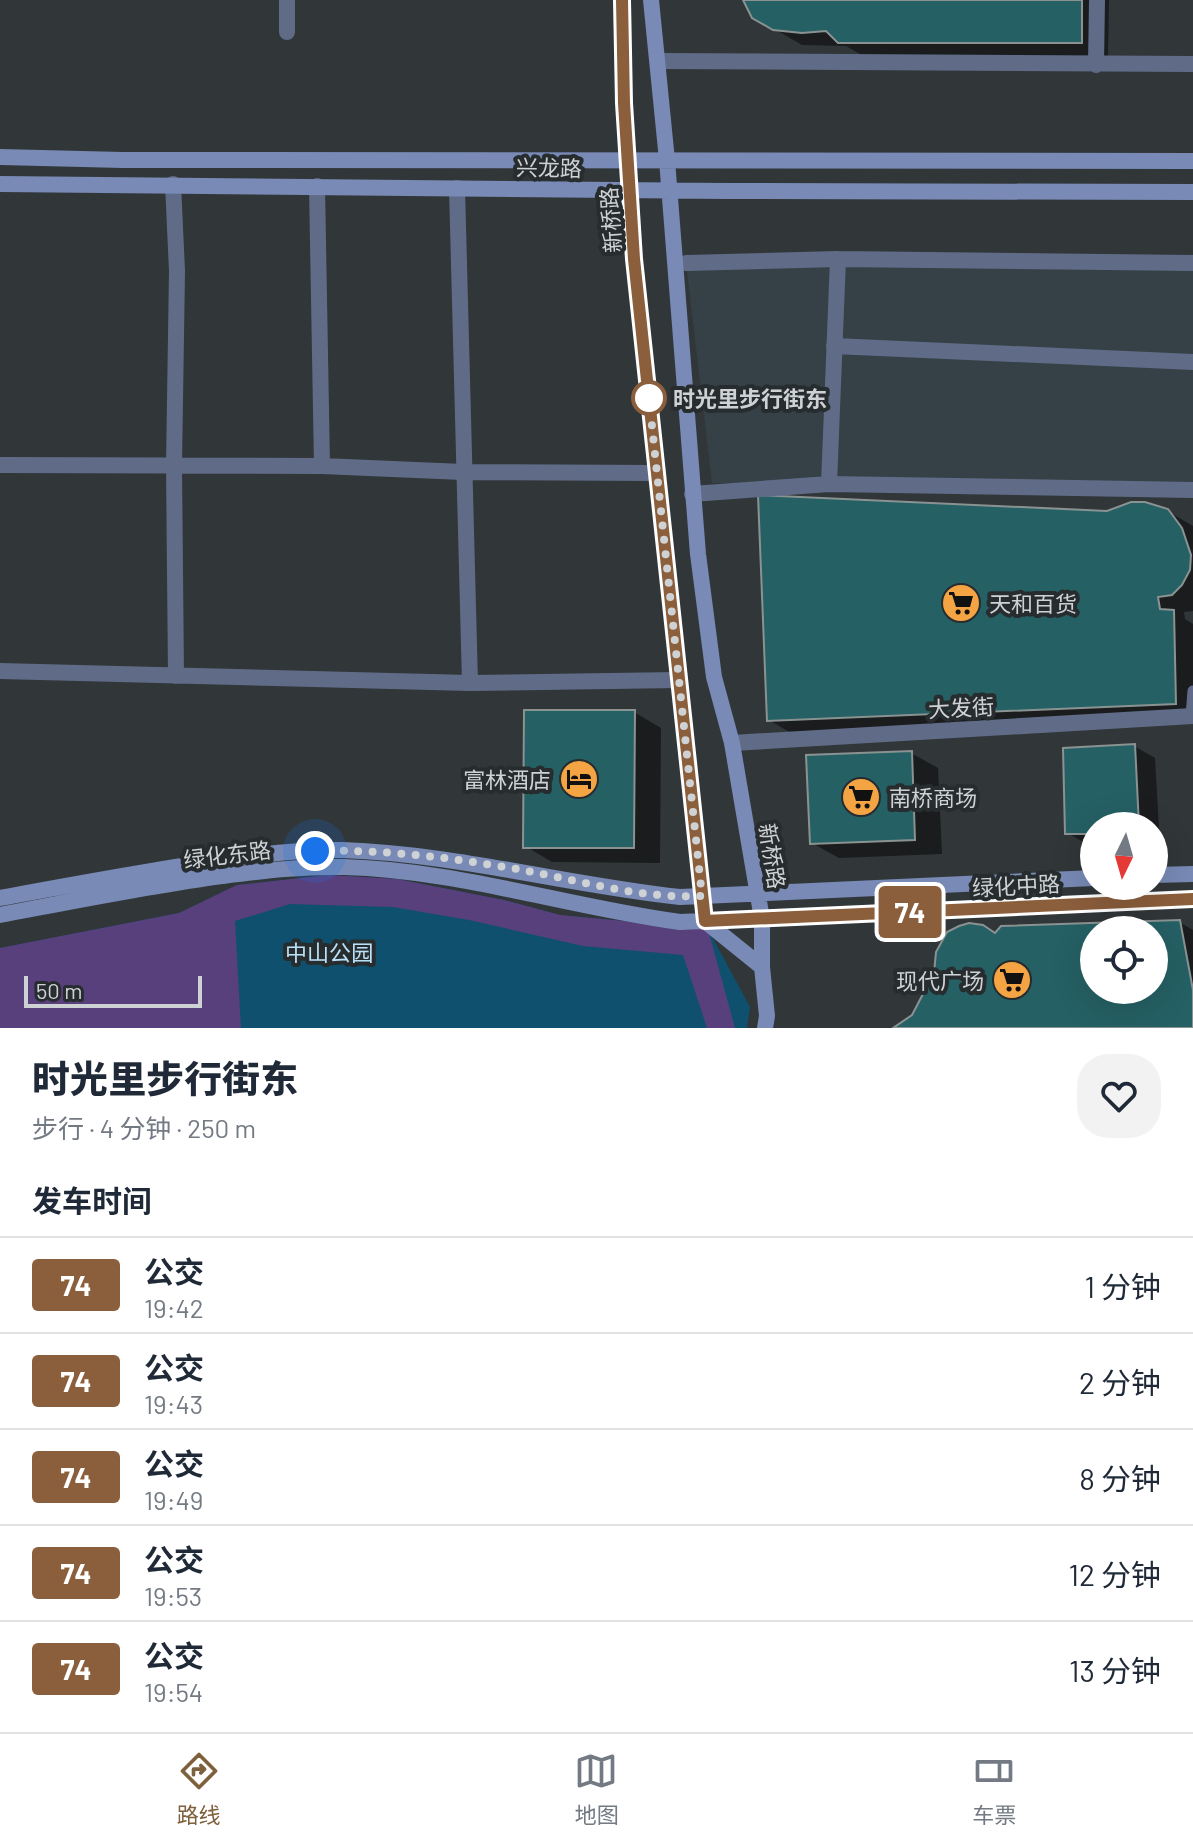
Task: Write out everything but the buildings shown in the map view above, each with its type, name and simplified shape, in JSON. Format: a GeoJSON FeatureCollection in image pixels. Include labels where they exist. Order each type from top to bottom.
{"type":"FeatureCollection","features":[{"type":"Feature","properties":{"kind":"main road","name":"新桥路"},"geometry":{"type":"LineString","coordinates":[[622,0],[636,275],[705,921]]}},
{"type":"Feature","properties":{"kind":"main road","name":"新桥路"},"geometry":{"type":"LineString","coordinates":[[651,0],[670,191],[692,494],[714,677],[732,743],[762,919],[765,1028]]}},
{"type":"Feature","properties":{"kind":"main road","name":"兴龙路"},"geometry":{"type":"LineString","coordinates":[[0,157],[123,160],[1193,161]]}},
{"type":"Feature","properties":{"kind":"main road","name":"兴龙路"},"geometry":{"type":"LineString","coordinates":[[0,184],[670,191],[1193,192]]}},
{"type":"Feature","properties":{"kind":"main road","name":"绿化东路"},"geometry":{"type":"LineString","coordinates":[[0,898],[171,867],[287,852],[343,850],[528,871],[636,892],[680,897],[837,889]]}},
{"type":"Feature","properties":{"kind":"main road","name":"绿化东路"},"geometry":{"type":"LineString","coordinates":[[0,915],[157,885],[281,869],[344,867],[430,874],[634,916],[680,922],[842,916]]}},
{"type":"Feature","properties":{"kind":"main road"},"geometry":{"type":"LineString","coordinates":[[1168,875],[1193,874]]}},
{"type":"Feature","properties":{"kind":"main road","name":"绿化中路"},"geometry":{"type":"LineString","coordinates":[[837,889],[1080,879]]}},
{"type":"Feature","properties":{"kind":"main road","name":"绿化中路"},"geometry":{"type":"LineString","coordinates":[[842,916],[1193,899]]}},
{"type":"Feature","properties":{"kind":"main road"},"geometry":{"type":"LineString","coordinates":[[705,921],[762,967]]}},
{"type":"Feature","properties":{"kind":"street"},"geometry":{"type":"LineString","coordinates":[[287,0],[287,32]]}},
{"type":"Feature","properties":{"kind":"street"},"geometry":{"type":"LineString","coordinates":[[1096,65],[1097,0]]}},
{"type":"Feature","properties":{"kind":"street"},"geometry":{"type":"LineString","coordinates":[[658,61],[1193,64]]}},
{"type":"Feature","properties":{"kind":"street"},"geometry":{"type":"LineString","coordinates":[[173,184],[177,271],[174,465],[176,676]]}},
{"type":"Feature","properties":{"kind":"street"},"geometry":{"type":"LineString","coordinates":[[317,186],[322,466]]}},
{"type":"Feature","properties":{"kind":"street"},"geometry":{"type":"LineString","coordinates":[[457,188],[470,683]]}},
{"type":"Feature","properties":{"kind":"street"},"geometry":{"type":"LineString","coordinates":[[829,484],[838,259]]}},
{"type":"Feature","properties":{"kind":"street"},"geometry":{"type":"LineString","coordinates":[[686,263],[838,259],[1193,263]]}},
{"type":"Feature","properties":{"kind":"street"},"geometry":{"type":"LineString","coordinates":[[834,346],[1193,362]]}},
{"type":"Feature","properties":{"kind":"street"},"geometry":{"type":"LineString","coordinates":[[0,465],[322,466],[463,472],[656,473]]}},
{"type":"Feature","properties":{"kind":"street"},"geometry":{"type":"LineString","coordinates":[[692,494],[829,484],[1193,490]]}},
{"type":"Feature","properties":{"kind":"street"},"geometry":{"type":"LineString","coordinates":[[0,671],[470,683],[678,680]]}},
{"type":"Feature","properties":{"kind":"street","name":"大发街"},"geometry":{"type":"LineString","coordinates":[[732,743],[1192,716]]}},
{"type":"Feature","properties":{"kind":"lane"},"geometry":{"type":"LineString","coordinates":[[1192,716],[1193,691]]}},
{"type":"Feature","properties":{"kind":"shaded area"},"geometry":{"type":"Polygon","coordinates":[[[686,263],[1193,263],[1193,490],[712,483],[686,263]]]}},
{"type":"Feature","properties":{"kind":"shaded area"},"geometry":{"type":"Polygon","coordinates":[[[328,875],[397,879],[504,900],[560,915],[708,929],[735,1028],[707,1028],[683,955],[583,946],[469,920],[393,907],[290,904],[235,921],[241,1028],[0,1028],[0,948],[179,913],[237,885],[328,875]]]}},
{"type":"Feature","properties":{"kind":"green space","name":"中山公园"},"geometry":{"type":"Polygon","coordinates":[[[328,875],[397,879],[504,900],[560,915],[708,929],[750,1007],[747,1028],[0,1028],[0,948],[179,913],[237,885],[328,875]]]}},
{"type":"Feature","properties":{"kind":"bus line","name":"74"},"geometry":{"type":"LineString","coordinates":[[622,0],[624,103],[634,259],[705,921],[1193,899]]}},
{"type":"Feature","properties":{"kind":"place","name":"时光里步行街东"},"geometry":{"type":"Point","coordinates":[649,398]}},
{"type":"Feature","properties":{"kind":"place","name":"天和百货"},"geometry":{"type":"Point","coordinates":[961,603]}},
{"type":"Feature","properties":{"kind":"place","name":"富林酒店"},"geometry":{"type":"Point","coordinates":[579,779]}},
{"type":"Feature","properties":{"kind":"place","name":"南桥商场"},"geometry":{"type":"Point","coordinates":[861,797]}},
{"type":"Feature","properties":{"kind":"place","name":"现代广场"},"geometry":{"type":"Point","coordinates":[1012,980]}},
{"type":"Feature","properties":{"kind":"route"},"geometry":{"type":"LineString","coordinates":[[315,851],[343,850],[430,858],[528,871],[636,892],[702,896],[649,398]]}}]}
